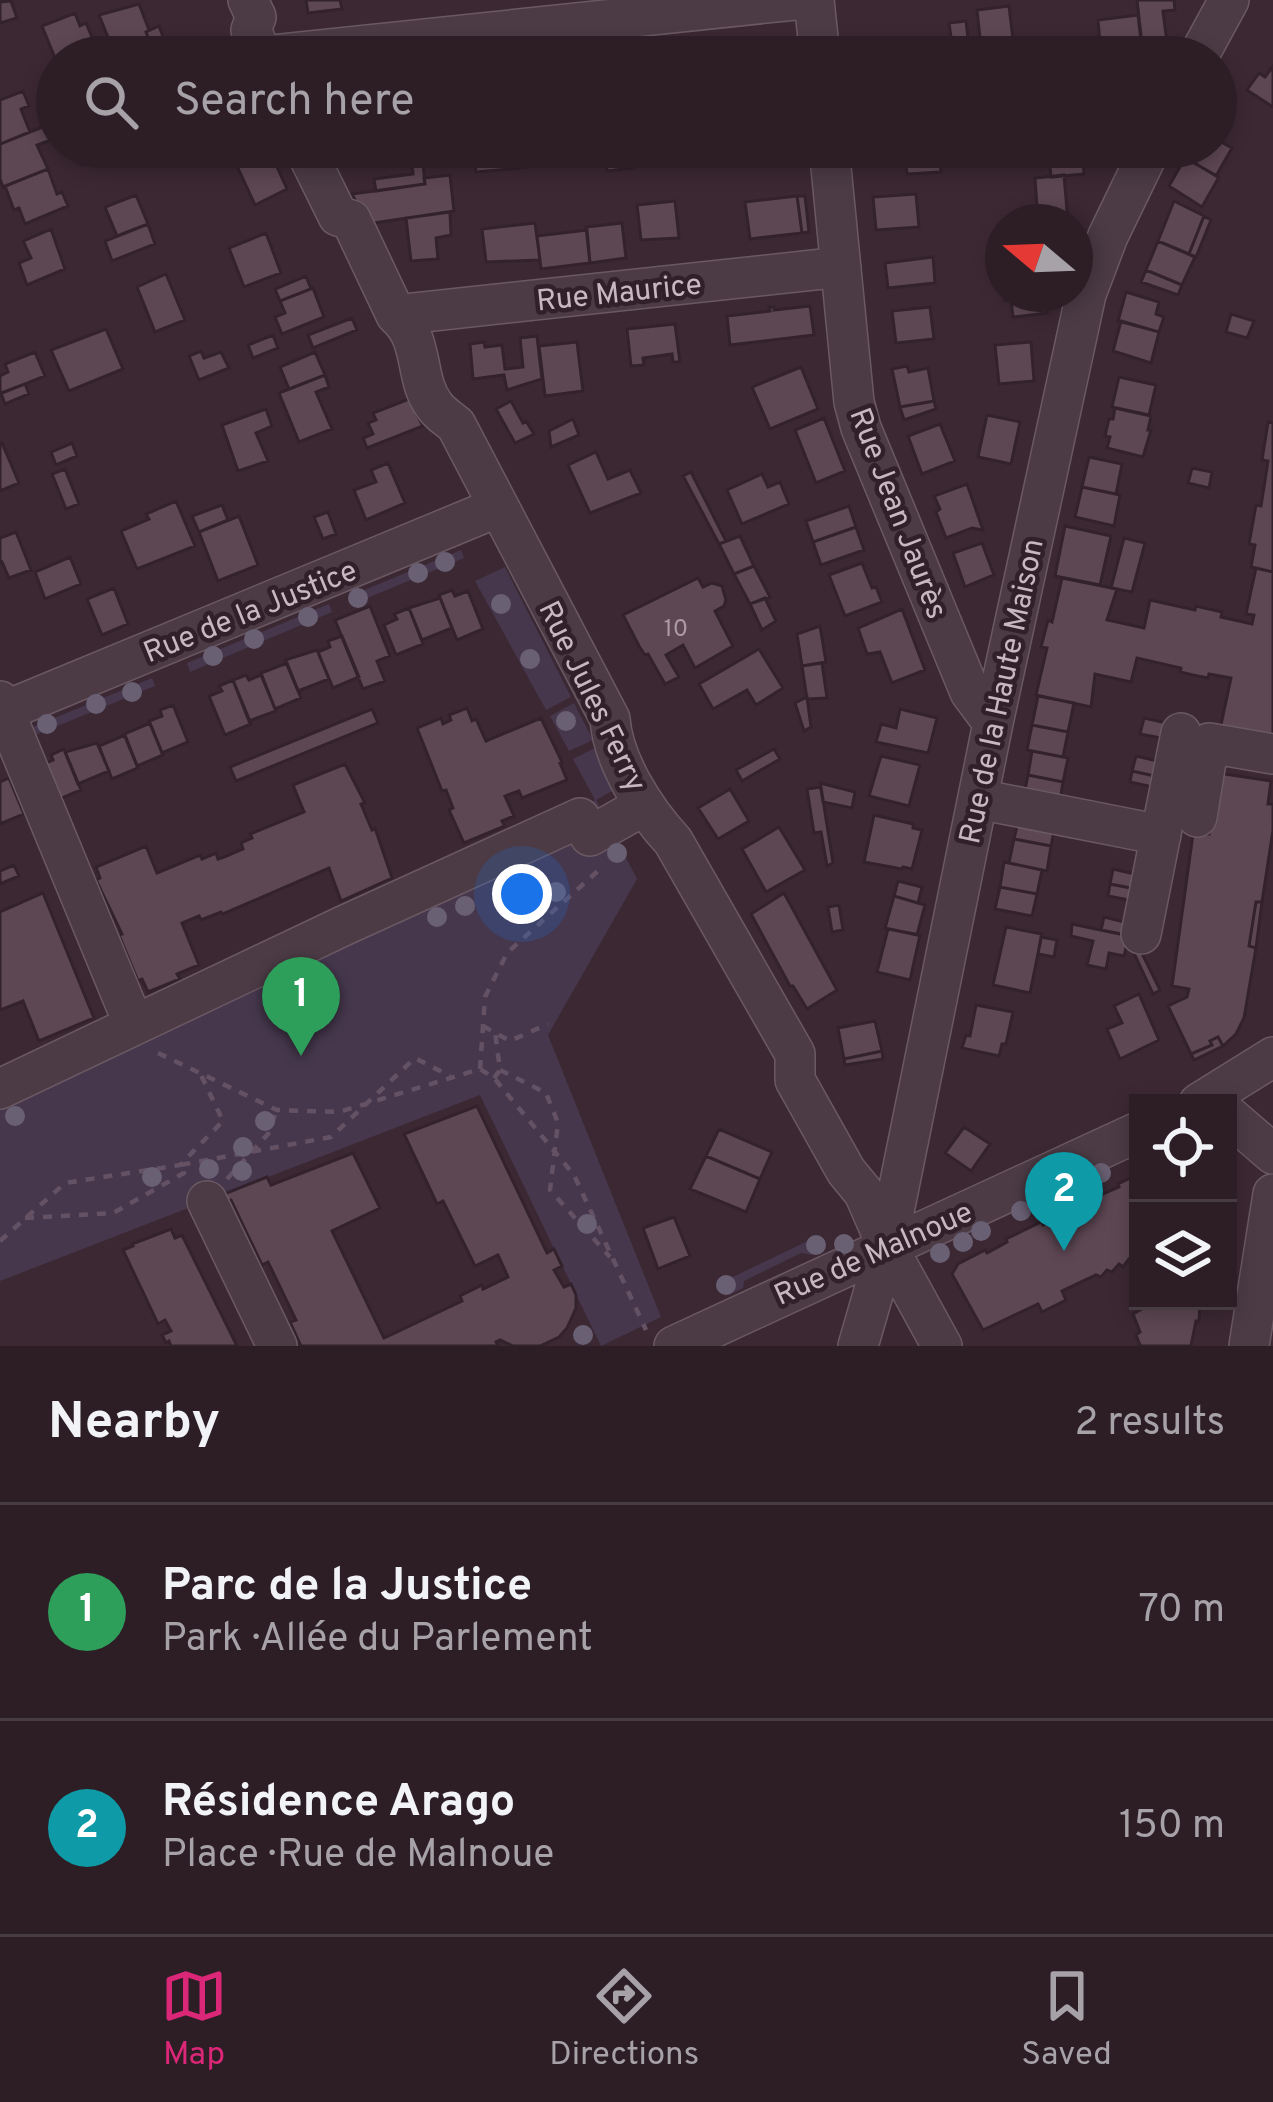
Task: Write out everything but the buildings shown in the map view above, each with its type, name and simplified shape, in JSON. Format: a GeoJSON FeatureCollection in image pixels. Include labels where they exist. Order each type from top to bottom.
{"type":"FeatureCollection","features":[{"type":"Feature","properties":{"kind":"street"},"geometry":{"type":"LineString","coordinates":[[248,0],[256,17],[254,36]]}},
{"type":"Feature","properties":{"kind":"street"},"geometry":{"type":"LineString","coordinates":[[453,36],[795,0]]}},
{"type":"Feature","properties":{"kind":"street"},"geometry":{"type":"LineString","coordinates":[[814,0],[818,36]]}},
{"type":"Feature","properties":{"kind":"street"},"geometry":{"type":"LineString","coordinates":[[1209,36],[1228,0]]}},
{"type":"Feature","properties":{"kind":"street","name":"Rue Jules Ferry"},"geometry":{"type":"LineString","coordinates":[[314,168],[338,215],[350,220],[396,315],[404,321],[435,408],[456,425],[610,719],[611,742],[795,1054],[795,1080],[869,1203],[942,1346]]}},
{"type":"Feature","properties":{"kind":"street","name":"Rue Jean Jaurès"},"geometry":{"type":"LineString","coordinates":[[831,168],[854,402],[861,428],[970,692],[994,723]]}},
{"type":"Feature","properties":{"kind":"street","name":"Rue de la Haute Maison"},"geometry":{"type":"LineString","coordinates":[[858,1346],[887,1246],[1086,295],[1141,168]]}},
{"type":"Feature","properties":{"kind":"street","name":"Rue Maurice"},"geometry":{"type":"LineString","coordinates":[[396,315],[841,267]]}},
{"type":"Feature","properties":{"kind":"street","name":"Rue de la Justice"},"geometry":{"type":"LineString","coordinates":[[2,708],[498,507]]}},
{"type":"Feature","properties":{"kind":"street"},"geometry":{"type":"LineString","coordinates":[[2,708],[134,1025]]}},
{"type":"Feature","properties":{"kind":"street"},"geometry":{"type":"LineString","coordinates":[[1142,934],[1181,733]]}},
{"type":"Feature","properties":{"kind":"street"},"geometry":{"type":"LineString","coordinates":[[1197,817],[1209,743],[1273,754]]}},
{"type":"Feature","properties":{"kind":"street"},"geometry":{"type":"LineString","coordinates":[[978,799],[1161,835]]}},
{"type":"Feature","properties":{"kind":"street"},"geometry":{"type":"LineString","coordinates":[[0,1089],[580,818],[590,836],[645,805]]}},
{"type":"Feature","properties":{"kind":"street"},"geometry":{"type":"LineString","coordinates":[[1227,1094],[1273,1057]]}},
{"type":"Feature","properties":{"kind":"street"},"geometry":{"type":"LineString","coordinates":[[1237,1125],[1273,1154]]}},
{"type":"Feature","properties":{"kind":"street","name":"Rue de Malnoue"},"geometry":{"type":"LineString","coordinates":[[660,1339],[887,1246],[1129,1136]]}},
{"type":"Feature","properties":{"kind":"street"},"geometry":{"type":"LineString","coordinates":[[1249,1346],[1273,1194]]}},
{"type":"Feature","properties":{"kind":"street"},"geometry":{"type":"LineString","coordinates":[[207,1202],[277,1346]]}},
{"type":"Feature","properties":{"kind":"path"},"geometry":{"type":"LineString","coordinates":[[480,1069],[485,998],[507,953],[606,864],[590,836]]}},
{"type":"Feature","properties":{"kind":"path"},"geometry":{"type":"LineString","coordinates":[[483,1026],[510,1041],[548,1024]]}},
{"type":"Feature","properties":{"kind":"path"},"geometry":{"type":"LineString","coordinates":[[134,1025],[143,1046],[277,1110],[339,1112],[480,1069]]}},
{"type":"Feature","properties":{"kind":"path"},"geometry":{"type":"LineString","coordinates":[[494,1078],[500,1070],[495,1032]]}},
{"type":"Feature","properties":{"kind":"path"},"geometry":{"type":"LineString","coordinates":[[0,1241],[65,1183],[331,1137],[415,1058],[453,1078]]}},
{"type":"Feature","properties":{"kind":"path"},"geometry":{"type":"LineString","coordinates":[[480,1069],[494,1078],[574,1175],[614,1262],[660,1339]]}},
{"type":"Feature","properties":{"kind":"path"},"geometry":{"type":"LineString","coordinates":[[500,1070],[546,1093],[558,1123],[550,1190],[614,1262]]}},
{"type":"Feature","properties":{"kind":"path"},"geometry":{"type":"LineString","coordinates":[[180,1165],[223,1121],[199,1072]]}},
{"type":"Feature","properties":{"kind":"path"},"geometry":{"type":"LineString","coordinates":[[207,1202],[268,1134],[277,1110]]}},
{"type":"Feature","properties":{"kind":"path"},"geometry":{"type":"LineString","coordinates":[[26,1218],[113,1213],[184,1173],[180,1165]]}},
{"type":"Feature","properties":{"kind":"shaded area"},"geometry":{"type":"Polygon","coordinates":[[[461,550],[464,558],[353,604],[350,596],[461,550]]]}},
{"type":"Feature","properties":{"kind":"shaded area"},"geometry":{"type":"Polygon","coordinates":[[[505,567],[571,697],[546,710],[475,581],[505,567]]]}},
{"type":"Feature","properties":{"kind":"shaded area"},"geometry":{"type":"Polygon","coordinates":[[[329,604],[332,612],[190,672],[187,663],[329,604]]]}},
{"type":"Feature","properties":{"kind":"shaded area"},"geometry":{"type":"Polygon","coordinates":[[[152,678],[155,686],[33,736],[30,728],[152,678]]]}},
{"type":"Feature","properties":{"kind":"shaded area"},"geometry":{"type":"Polygon","coordinates":[[[574,703],[593,740],[569,751],[550,716],[574,703]]]}},
{"type":"Feature","properties":{"kind":"shaded area"},"geometry":{"type":"Polygon","coordinates":[[[597,747],[619,787],[596,800],[637,879],[548,1035],[661,1317],[601,1346],[480,1095],[0,1281],[0,1077],[595,800],[573,759],[597,747]]]}},
{"type":"Feature","properties":{"kind":"shaded area"},"geometry":{"type":"Polygon","coordinates":[[[818,1236],[823,1250],[801,1253],[744,1281],[743,1288],[729,1295],[721,1292],[718,1284],[818,1236]]]}},
{"type":"Feature","properties":{"kind":"place","name":"Parc de la Justice"},"geometry":{"type":"Point","coordinates":[301,1056]}},
{"type":"Feature","properties":{"kind":"place","name":"Résidence Arago"},"geometry":{"type":"Point","coordinates":[1064,1251]}}]}
